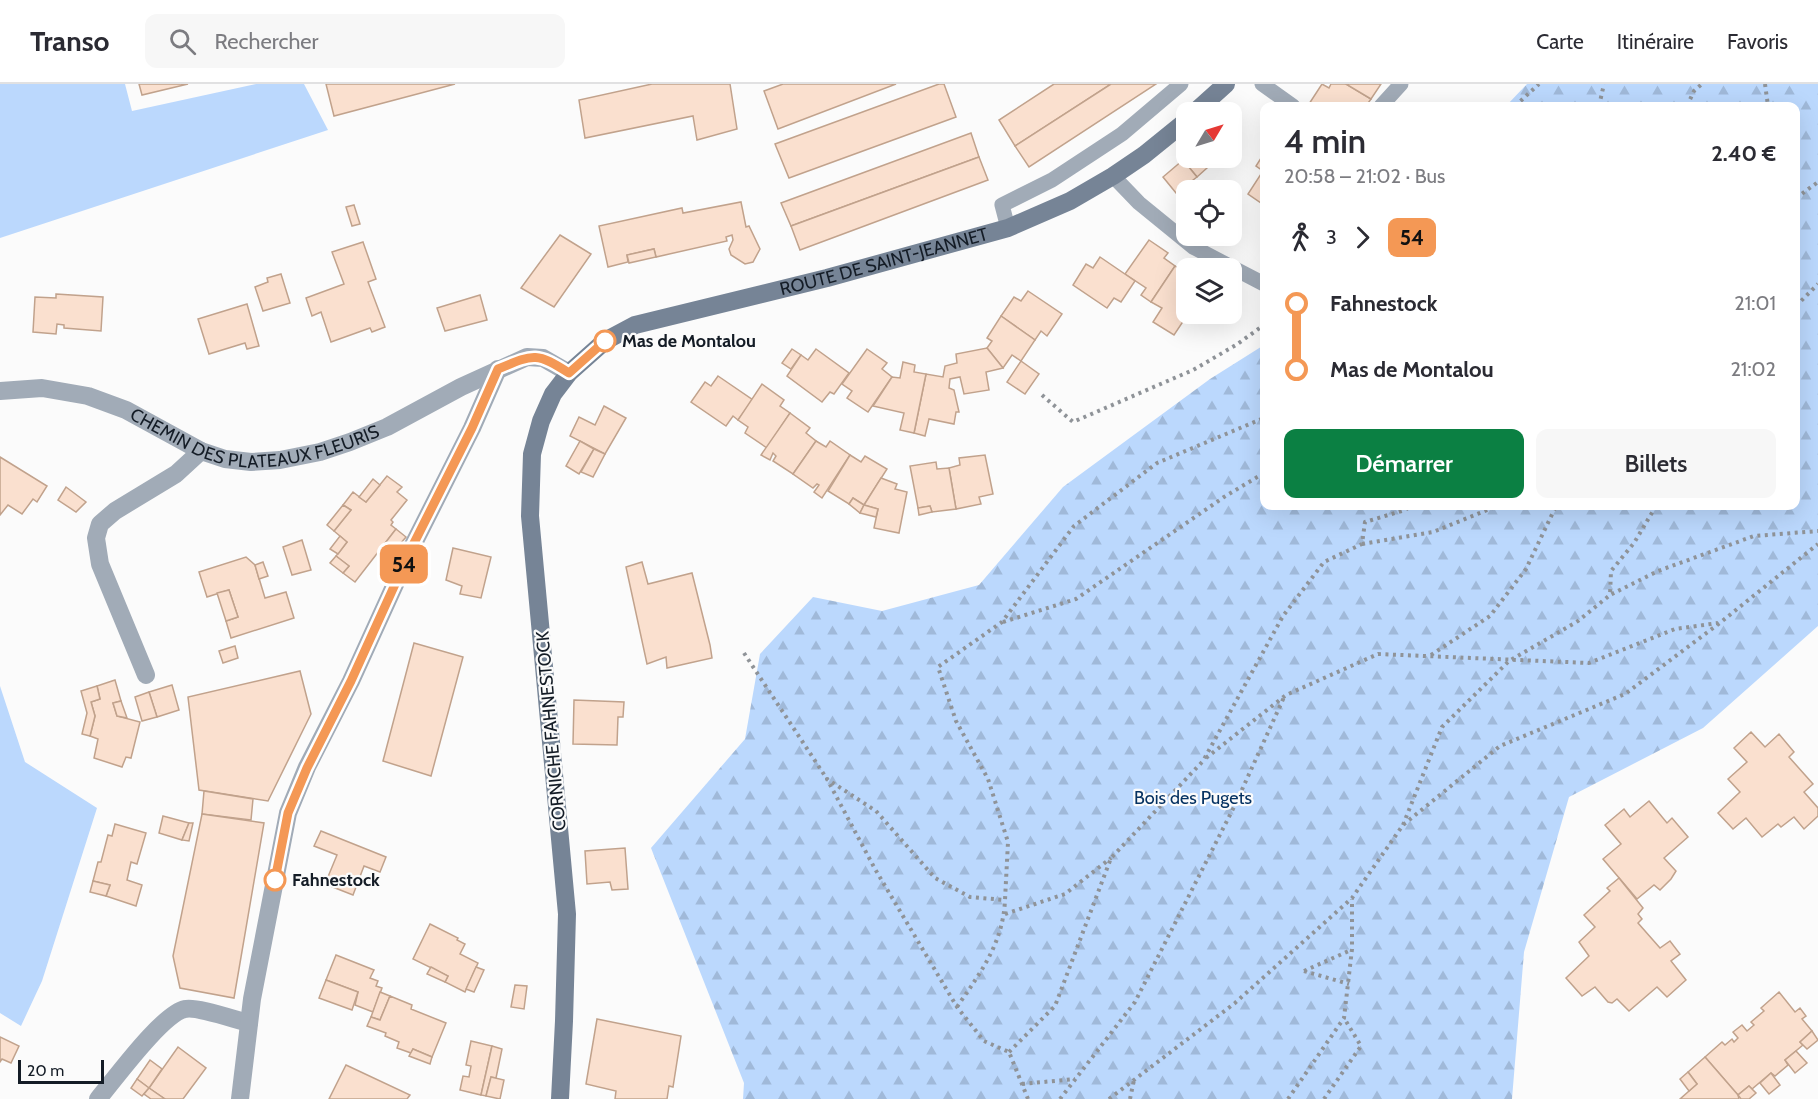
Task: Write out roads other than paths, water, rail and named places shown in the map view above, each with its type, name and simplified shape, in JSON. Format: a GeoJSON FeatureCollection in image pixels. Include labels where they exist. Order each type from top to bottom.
{"type":"FeatureCollection","features":[{"type":"Feature","properties":{"kind":"main road"},"geometry":{"type":"LineString","coordinates":[[1206,102],[1226,84]]}},
{"type":"Feature","properties":{"kind":"main road","name":"ROUTE DE SAINT-JEANNET"},"geometry":{"type":"LineString","coordinates":[[569,373],[605,341],[635,325],[826,278],[1008,228],[1070,201],[1113,176],[1176,129]]}},
{"type":"Feature","properties":{"kind":"main road","name":"CORNICHE FAHNESTOCK"},"geometry":{"type":"LineString","coordinates":[[560,1099],[567,915],[530,516],[532,454],[553,394],[569,373]]}},
{"type":"Feature","properties":{"kind":"street","name":"CHEMIN DES PLATEAUX FLEURIS"},"geometry":{"type":"LineString","coordinates":[[0,391],[42,388],[88,396],[126,410],[201,451],[225,459],[251,462],[280,460],[320,452],[387,427],[498,369],[527,357],[549,360],[569,373]]}},
{"type":"Feature","properties":{"kind":"street"},"geometry":{"type":"LineString","coordinates":[[240,1099],[252,999],[288,813],[307,768],[351,681],[412,547],[472,428],[498,369]]}},
{"type":"Feature","properties":{"kind":"street"},"geometry":{"type":"LineString","coordinates":[[146,675],[100,564],[96,538],[100,524],[115,511],[176,474],[201,451]]}},
{"type":"Feature","properties":{"kind":"street"},"geometry":{"type":"LineString","coordinates":[[98,1099],[174,1013],[188,1008],[249,1023]]}},
{"type":"Feature","properties":{"kind":"lane"},"geometry":{"type":"LineString","coordinates":[[1008,228],[1002,205],[1052,180],[1122,134],[1181,84]]}},
{"type":"Feature","properties":{"kind":"lane"},"geometry":{"type":"LineString","coordinates":[[1263,84],[1288,102]]}},
{"type":"Feature","properties":{"kind":"lane"},"geometry":{"type":"LineString","coordinates":[[1385,102],[1401,84]]}},
{"type":"Feature","properties":{"kind":"lane"},"geometry":{"type":"LineString","coordinates":[[1113,176],[1139,203],[1193,248],[1260,282]]}},
{"type":"Feature","properties":{"kind":"place","name":"Mas de Montalou"},"geometry":{"type":"Point","coordinates":[605,341]}},
{"type":"Feature","properties":{"kind":"place","name":"Fahnestock"},"geometry":{"type":"Point","coordinates":[275,880]}},
{"type":"Feature","properties":{"kind":"park label","name":"Bois des Pugets"},"geometry":{"type":"Point","coordinates":[1193,798]}}]}
